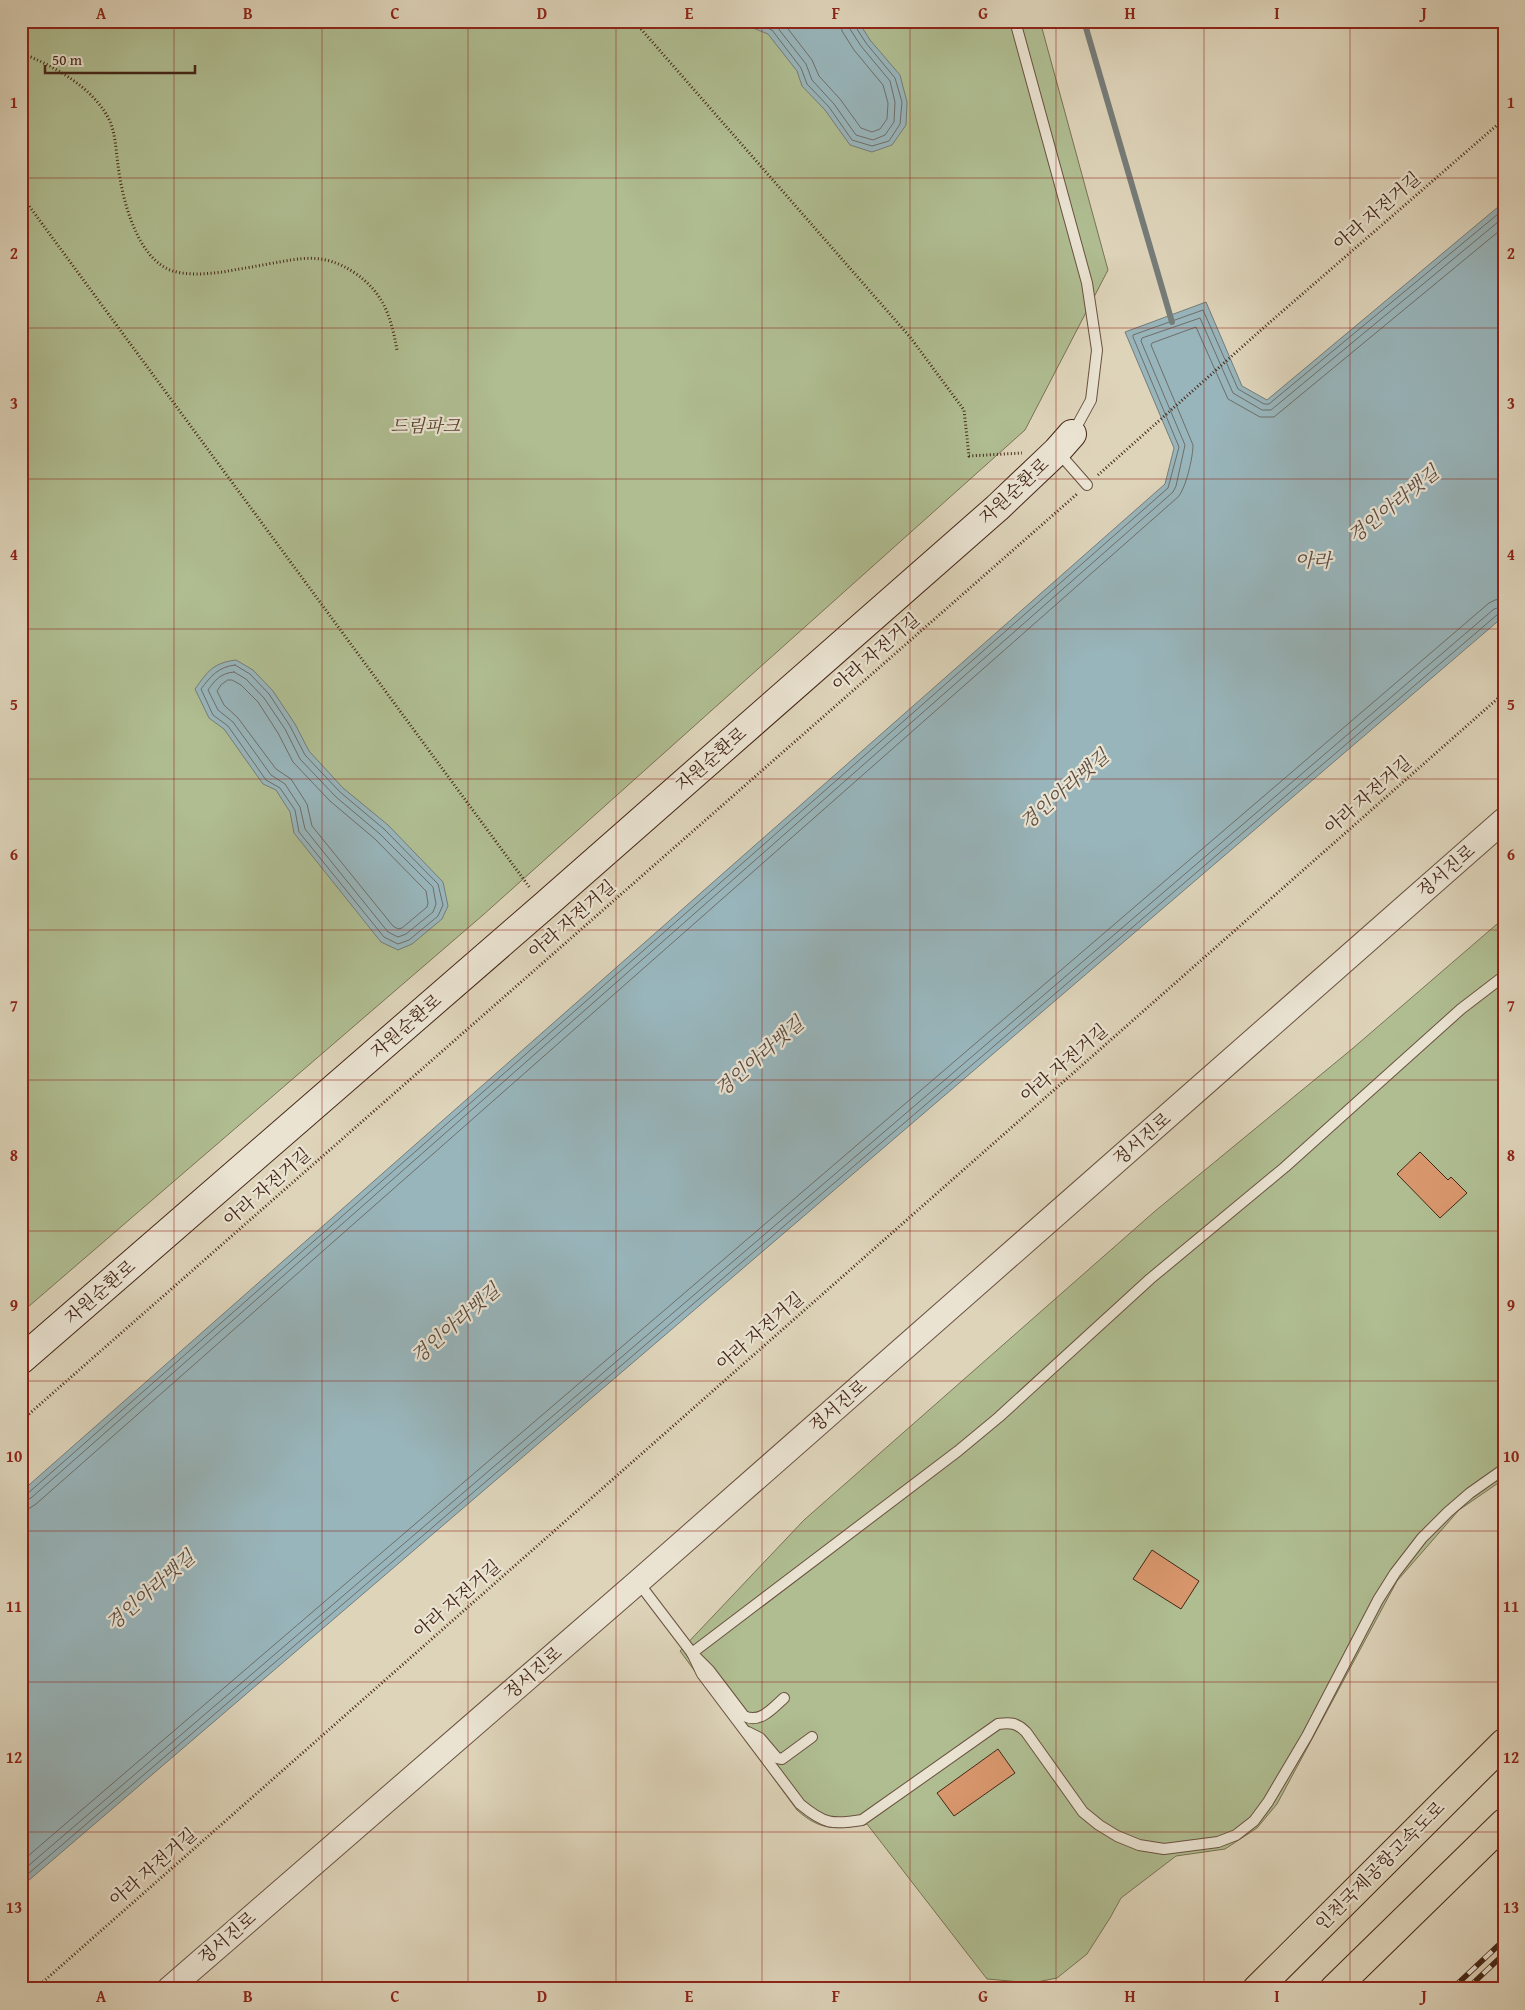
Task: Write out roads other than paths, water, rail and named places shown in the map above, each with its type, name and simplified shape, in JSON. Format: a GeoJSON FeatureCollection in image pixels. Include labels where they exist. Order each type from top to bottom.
{"type":"FeatureCollection","features":[{"type":"Feature","properties":{"kind":"highway","name":"인천국제공항고속도로"},"geometry":{"type":"LineString","coordinates":[[1257,1989],[1504,1743]]}},
{"type":"Feature","properties":{"kind":"highway"},"geometry":{"type":"LineString","coordinates":[[1334,1989],[1504,1823]]}},
{"type":"Feature","properties":{"kind":"main road","name":"자원순환로"},"geometry":{"type":"LineString","coordinates":[[21,1360],[544,906],[997,508],[1065,442]]}},
{"type":"Feature","properties":{"kind":"street","name":"정서진로"},"geometry":{"type":"LineString","coordinates":[[169,1989],[638,1582],[1504,820]]}},
{"type":"Feature","properties":{"kind":"lane","name":"자원순환로"},"geometry":{"type":"LineString","coordinates":[[1015,21],[1087,283],[1097,350],[1090,400],[1065,442]]}},
{"type":"Feature","properties":{"kind":"lane"},"geometry":{"type":"LineString","coordinates":[[1065,442],[1087,485]]}},
{"type":"Feature","properties":{"kind":"lane"},"geometry":{"type":"LineString","coordinates":[[692,1652],[965,1445],[999,1417],[1150,1279],[1284,1167],[1461,1009],[1504,976]]}},
{"type":"Feature","properties":{"kind":"lane"},"geometry":{"type":"LineString","coordinates":[[692,1652],[702,1674],[800,1804],[816,1817],[838,1824],[862,1820],[998,1724],[1010,1722],[1019,1724],[1026,1732],[1083,1812],[1099,1826],[1139,1845],[1164,1849],[1218,1842],[1236,1834],[1254,1821],[1268,1802],[1307,1736],[1378,1600],[1400,1566],[1422,1538],[1448,1512],[1470,1493],[1504,1469]]}},
{"type":"Feature","properties":{"kind":"lane"},"geometry":{"type":"LineString","coordinates":[[638,1582],[692,1652],[710,1670],[744,1716],[749,1719],[761,1718]]}},
{"type":"Feature","properties":{"kind":"lane"},"geometry":{"type":"LineString","coordinates":[[750,1736],[755,1722],[784,1698]]}},
{"type":"Feature","properties":{"kind":"lane"},"geometry":{"type":"LineString","coordinates":[[750,1736],[760,1738],[777,1758],[782,1759],[812,1737]]}},
{"type":"Feature","properties":{"kind":"water"},"geometry":{"type":"Polygon","coordinates":[[[742,21],[858,21],[870,40],[900,75],[907,102],[906,125],[892,145],[872,152],[850,145],[825,110],[802,86],[797,71],[768,34],[748,26],[742,21]]]}},
{"type":"Feature","properties":{"kind":"water","name":"아라"},"geometry":{"type":"Polygon","coordinates":[[[1504,202],[1504,616],[21,1887],[21,1492],[1165,484],[1174,448],[1125,332],[1206,302],[1242,386],[1267,400],[1504,202]]]}},
{"type":"Feature","properties":{"kind":"water"},"geometry":{"type":"Polygon","coordinates":[[[236,660],[253,670],[273,691],[295,724],[309,751],[343,788],[388,825],[443,882],[448,906],[442,919],[412,944],[398,950],[381,942],[294,833],[290,812],[276,790],[263,784],[224,729],[209,718],[195,689],[216,666],[236,660]]]}},
{"type":"Feature","properties":{"kind":"waterway"},"geometry":{"type":"LineString","coordinates":[[1084,21],[1172,322]]}},
{"type":"Feature","properties":{"kind":"railway"},"geometry":{"type":"LineString","coordinates":[[1452,1989],[1504,1940]]}},
{"type":"Feature","properties":{"kind":"railway"},"geometry":{"type":"LineString","coordinates":[[1467,1989],[1504,1954]]}},
{"type":"Feature","properties":{"kind":"park label","name":"드림파크"},"geometry":{"type":"Point","coordinates":[425,426]}},
{"type":"Feature","properties":{"kind":"water label","name":"경인아라뱃길"},"geometry":{"type":"Point","coordinates":[1393,504]}},
{"type":"Feature","properties":{"kind":"water label","name":"경인아라뱃길"},"geometry":{"type":"Point","coordinates":[1064,789]}},
{"type":"Feature","properties":{"kind":"water label","name":"경인아라뱃길"},"geometry":{"type":"Point","coordinates":[759,1056]}},
{"type":"Feature","properties":{"kind":"water label","name":"경인아라뱃길"},"geometry":{"type":"Point","coordinates":[455,1323]}},
{"type":"Feature","properties":{"kind":"water label","name":"경인아라뱃길"},"geometry":{"type":"Point","coordinates":[150,1590]}}]}
